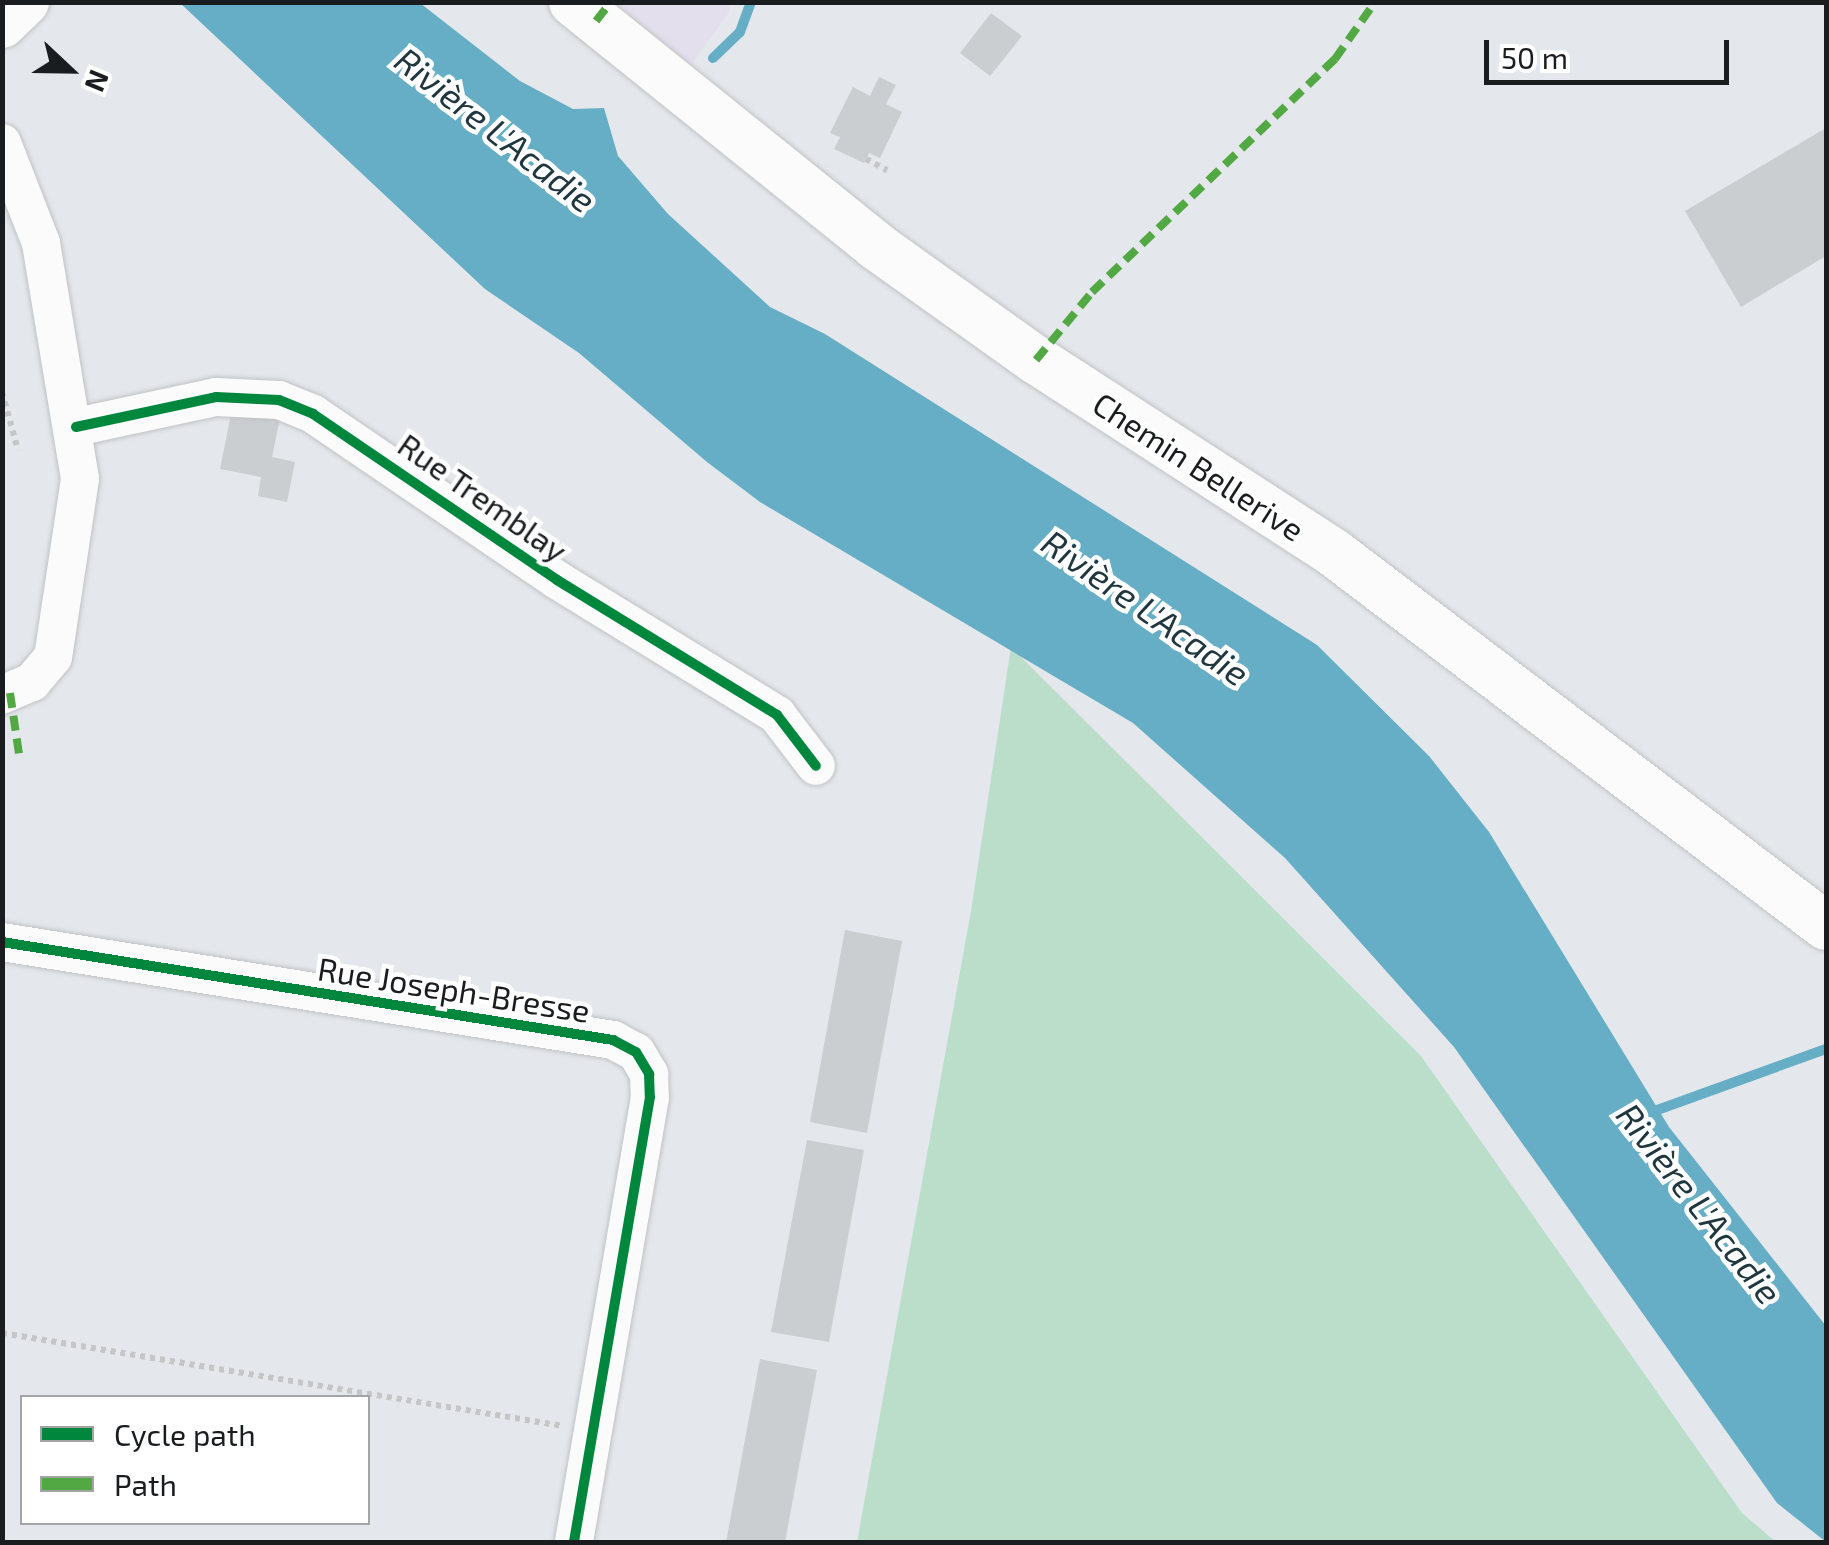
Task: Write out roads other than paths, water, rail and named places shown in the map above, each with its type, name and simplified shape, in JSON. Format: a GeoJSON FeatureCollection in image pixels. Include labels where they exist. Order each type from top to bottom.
{"type":"FeatureCollection","features":[{"type":"Feature","properties":{"kind":"main road"},"geometry":{"type":"LineString","coordinates":[[2,24],[25,2]]}},
{"type":"Feature","properties":{"kind":"main road","name":"Chemin Bellerive"},"geometry":{"type":"LineString","coordinates":[[573,2],[876,246],[1022,351],[1334,553],[1826,926]]}},
{"type":"Feature","properties":{"kind":"street"},"geometry":{"type":"LineString","coordinates":[[2,143],[14,197],[42,243],[76,427],[79,500],[57,645],[40,676],[2,695]]}},
{"type":"Feature","properties":{"kind":"street","name":"Rue Tremblay"},"geometry":{"type":"LineString","coordinates":[[76,427],[238,396],[279,400],[334,423],[557,580],[777,716],[816,766]]}},
{"type":"Feature","properties":{"kind":"street","name":"Rue Joseph-Bresse"},"geometry":{"type":"LineString","coordinates":[[2,942],[613,1040],[636,1052],[649,1074],[650,1097],[574,1542]]}},
{"type":"Feature","properties":{"kind":"water","name":"Rivière L'Acadie"},"geometry":{"type":"Polygon","coordinates":[[[180,3],[420,3],[520,81],[573,109],[604,108],[618,156],[668,214],[770,307],[825,334],[1317,645],[1429,756],[1489,832],[1669,1127],[1826,1326],[1826,1542],[1777,1503],[1454,1047],[1285,858],[1133,723],[760,502],[707,462],[579,353],[485,289],[180,3]]]}},
{"type":"Feature","properties":{"kind":"waterway"},"geometry":{"type":"LineString","coordinates":[[713,58],[740,32],[751,2]]}},
{"type":"Feature","properties":{"kind":"waterway","name":"Rivière L'Acadie"},"geometry":{"type":"LineString","coordinates":[[1649,1113],[1826,1049]]}}]}
